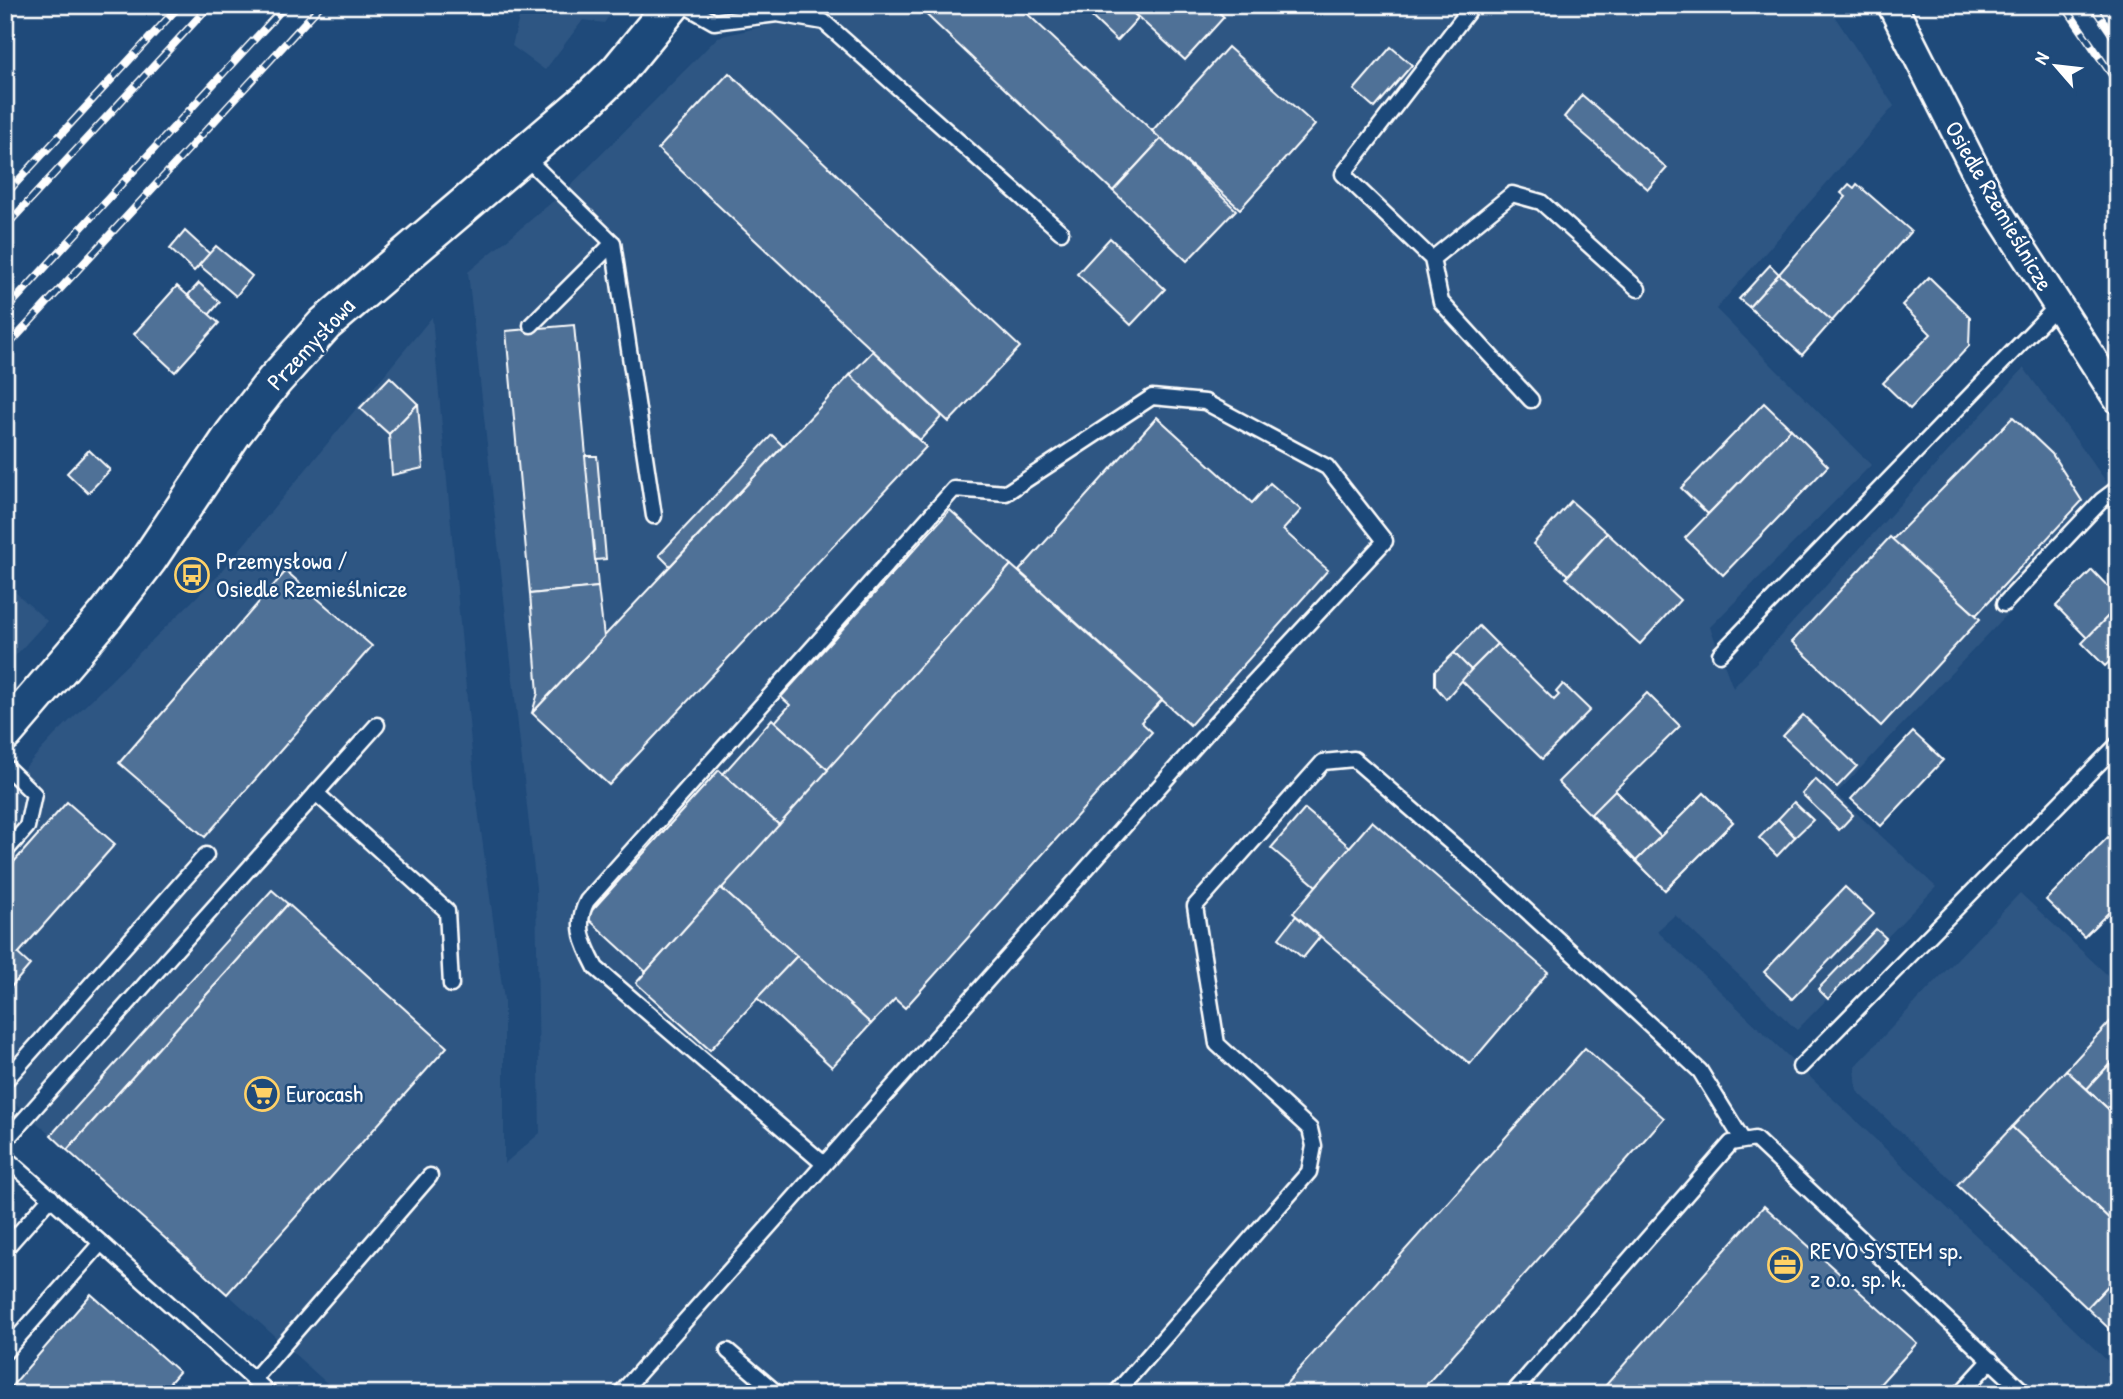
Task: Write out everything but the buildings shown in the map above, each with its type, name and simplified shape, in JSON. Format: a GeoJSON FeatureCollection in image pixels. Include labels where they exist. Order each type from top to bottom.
{"type":"FeatureCollection","features":[{"type":"Feature","properties":{"kind":"street","name":"Przemysłowa"},"geometry":{"type":"LineString","coordinates":[[5,733],[106,615],[157,547],[233,434],[317,333],[378,276],[524,156],[618,71],[671,5]]}},
{"type":"Feature","properties":{"kind":"street","name":"Osiedle Rzemieślnicze"},"geometry":{"type":"LineString","coordinates":[[1892,5],[1991,201],[2056,307],[2118,399]]}},
{"type":"Feature","properties":{"kind":"lane"},"geometry":{"type":"LineString","coordinates":[[684,5],[713,22],[777,14],[824,22],[1061,232]]}},
{"type":"Feature","properties":{"kind":"lane"},"geometry":{"type":"LineString","coordinates":[[1473,5],[1343,174],[1432,259],[1441,302],[1531,400]]}},
{"type":"Feature","properties":{"kind":"lane"},"geometry":{"type":"LineString","coordinates":[[524,156],[613,243],[654,516]]}},
{"type":"Feature","properties":{"kind":"lane"},"geometry":{"type":"LineString","coordinates":[[1432,259],[1513,194],[1541,202],[1638,289]]}},
{"type":"Feature","properties":{"kind":"lane"},"geometry":{"type":"LineString","coordinates":[[531,325],[613,243]]}},
{"type":"Feature","properties":{"kind":"lane"},"geometry":{"type":"LineString","coordinates":[[1720,654],[2056,307]]}},
{"type":"Feature","properties":{"kind":"lane"},"geometry":{"type":"LineString","coordinates":[[620,1394],[1222,716],[1385,541],[1327,467],[1205,402],[1152,397],[1006,493],[954,489],[587,901],[579,915],[583,943],[596,968],[824,1164]]}},
{"type":"Feature","properties":{"kind":"lane"},"geometry":{"type":"LineString","coordinates":[[2004,604],[2102,500],[2118,488]]}},
{"type":"Feature","properties":{"kind":"lane"},"geometry":{"type":"LineString","coordinates":[[5,1141],[377,725]]}},
{"type":"Feature","properties":{"kind":"lane"},"geometry":{"type":"LineString","coordinates":[[1800,1068],[2118,744]]}},
{"type":"Feature","properties":{"kind":"lane"},"geometry":{"type":"LineString","coordinates":[[1115,1394],[1310,1172],[1314,1146],[1310,1129],[1217,1044],[1195,906],[1323,762],[1353,759],[1489,876],[1700,1071],[1742,1139]]}},
{"type":"Feature","properties":{"kind":"lane"},"geometry":{"type":"LineString","coordinates":[[5,766],[34,794],[27,827],[5,852]]}},
{"type":"Feature","properties":{"kind":"lane"},"geometry":{"type":"LineString","coordinates":[[316,793],[447,911],[451,985]]}},
{"type":"Feature","properties":{"kind":"lane"},"geometry":{"type":"LineString","coordinates":[[5,1082],[206,855]]}},
{"type":"Feature","properties":{"kind":"lane"},"geometry":{"type":"LineString","coordinates":[[1512,1394],[1731,1143],[1742,1139],[1755,1139],[2026,1394]]}},
{"type":"Feature","properties":{"kind":"lane"},"geometry":{"type":"LineString","coordinates":[[5,1157],[270,1394]]}},
{"type":"Feature","properties":{"kind":"lane"},"geometry":{"type":"LineString","coordinates":[[254,1379],[430,1176]]}},
{"type":"Feature","properties":{"kind":"lane"},"geometry":{"type":"LineString","coordinates":[[5,1249],[51,1197]]}},
{"type":"Feature","properties":{"kind":"lane"},"geometry":{"type":"LineString","coordinates":[[5,1352],[101,1242]]}},
{"type":"Feature","properties":{"kind":"lane"},"geometry":{"type":"LineString","coordinates":[[727,1351],[778,1394]]}},
{"type":"Feature","properties":{"kind":"lane"},"geometry":{"type":"LineString","coordinates":[[1961,1394],[1991,1360]]}},
{"type":"Feature","properties":{"kind":"lane"},"geometry":{"type":"LineString","coordinates":[[2110,1394],[2118,1385]]}},
{"type":"Feature","properties":{"kind":"shaded area"},"geometry":{"type":"Polygon","coordinates":[[[522,5],[617,5],[604,23],[583,20],[545,70],[512,46],[522,5]]]}},
{"type":"Feature","properties":{"kind":"shaded area"},"geometry":{"type":"Polygon","coordinates":[[[757,5],[1827,5],[1894,106],[1716,309],[1871,465],[1710,627],[1733,688],[2024,368],[2118,498],[1836,794],[1936,887],[1797,1030],[1675,915],[1657,931],[2118,1371],[2118,1394],[339,1394],[5,1094],[5,789],[56,734],[217,577],[432,317],[475,787],[504,1000],[504,1164],[540,1133],[536,888],[468,272],[563,193],[718,37],[765,26],[757,5]]]}},
{"type":"Feature","properties":{"kind":"shaded area"},"geometry":{"type":"Polygon","coordinates":[[[5,583],[47,621],[5,667],[5,583]]]}},
{"type":"Feature","properties":{"kind":"shaded area"},"geometry":{"type":"Polygon","coordinates":[[[2020,893],[2118,985],[2118,1337],[1857,1091],[1855,1066],[2020,893]]]}},
{"type":"Feature","properties":{"kind":"railway"},"geometry":{"type":"LineString","coordinates":[[5,195],[180,5]]}},
{"type":"Feature","properties":{"kind":"railway"},"geometry":{"type":"LineString","coordinates":[[5,227],[210,5]]}},
{"type":"Feature","properties":{"kind":"railway"},"geometry":{"type":"LineString","coordinates":[[5,311],[286,5]]}},
{"type":"Feature","properties":{"kind":"railway"},"geometry":{"type":"LineString","coordinates":[[5,349],[321,5]]}},
{"type":"Feature","properties":{"kind":"railway"},"geometry":{"type":"LineString","coordinates":[[2064,5],[2118,84]]}},
{"type":"Feature","properties":{"kind":"railway"},"geometry":{"type":"LineString","coordinates":[[2092,5],[2118,43]]}},
{"type":"Feature","properties":{"kind":"place","name":"Przemysłowa / Osiedle Rzemieślnicze"},"geometry":{"type":"Point","coordinates":[192,575]}},
{"type":"Feature","properties":{"kind":"place","name":"Eurocash"},"geometry":{"type":"Point","coordinates":[262,1094]}},
{"type":"Feature","properties":{"kind":"place","name":"REVO SYSTEM sp. z o.o. sp. k."},"geometry":{"type":"Point","coordinates":[1785,1265]}}]}
